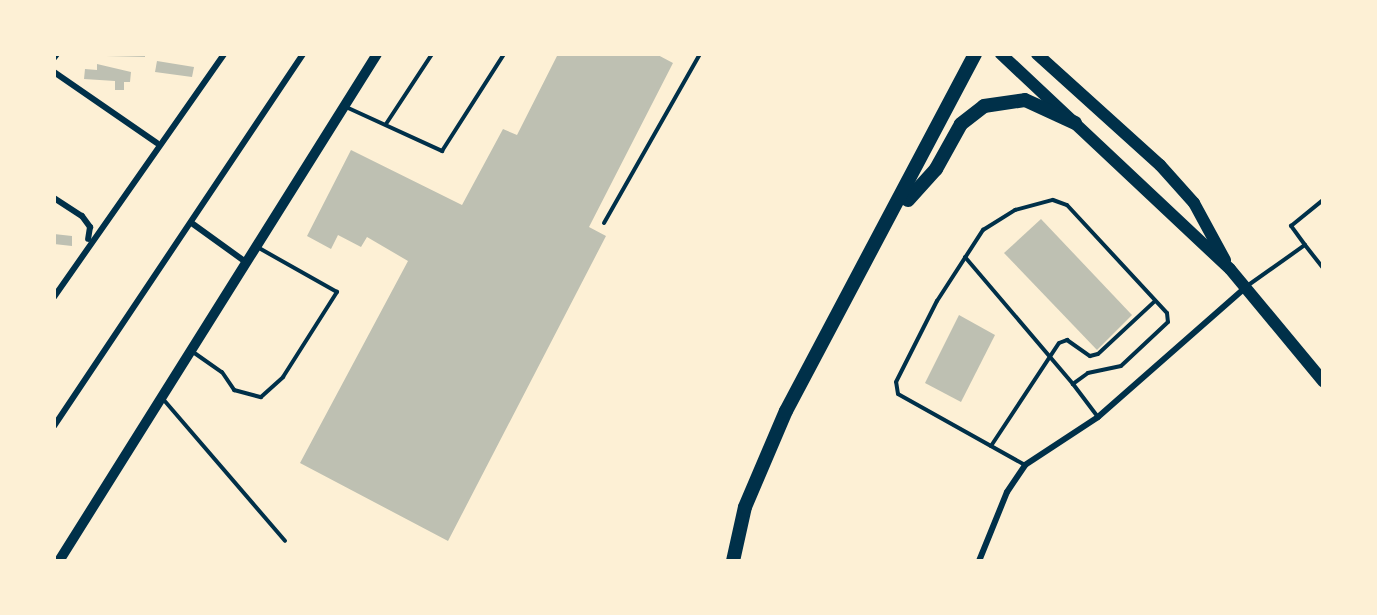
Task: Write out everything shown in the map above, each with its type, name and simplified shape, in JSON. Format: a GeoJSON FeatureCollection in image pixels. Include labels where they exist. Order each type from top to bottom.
{"type":"FeatureCollection","features":[{"type":"Feature","properties":{"kind":"main road"},"geometry":{"type":"LineString","coordinates":[[733,561],[745,507],[786,411],[829,321],[888,221],[975,54]]}},
{"type":"Feature","properties":{"kind":"main road"},"geometry":{"type":"LineString","coordinates":[[1001,54],[1230,269],[1323,381]]}},
{"type":"Feature","properties":{"kind":"main road"},"geometry":{"type":"LineString","coordinates":[[1037,54],[1128,133],[1194,203],[1230,269]]}},
{"type":"Feature","properties":{"kind":"main road"},"geometry":{"type":"LineString","coordinates":[[888,221],[936,169],[961,124],[984,106],[1025,100],[1074,123]]}},
{"type":"Feature","properties":{"kind":"street"},"geometry":{"type":"LineString","coordinates":[[54,297],[87,243],[157,143],[224,54]]}},
{"type":"Feature","properties":{"kind":"street"},"geometry":{"type":"LineString","coordinates":[[54,426],[193,224],[303,54]]}},
{"type":"Feature","properties":{"kind":"street"},"geometry":{"type":"LineString","coordinates":[[59,561],[243,260],[377,54]]}},
{"type":"Feature","properties":{"kind":"street"},"geometry":{"type":"LineString","coordinates":[[54,72],[157,143]]}},
{"type":"Feature","properties":{"kind":"street"},"geometry":{"type":"LineString","coordinates":[[54,198],[90,227],[87,243]]}},
{"type":"Feature","properties":{"kind":"street"},"geometry":{"type":"LineString","coordinates":[[193,224],[243,260]]}},
{"type":"Feature","properties":{"kind":"street"},"geometry":{"type":"LineString","coordinates":[[980,561],[1007,492],[1025,465],[1098,417],[1246,287]]}},
{"type":"Feature","properties":{"kind":"lane"},"geometry":{"type":"LineString","coordinates":[[386,124],[432,54]]}},
{"type":"Feature","properties":{"kind":"lane"},"geometry":{"type":"LineString","coordinates":[[342,106],[442,150],[504,54]]}},
{"type":"Feature","properties":{"kind":"lane"},"geometry":{"type":"LineString","coordinates":[[604,223],[700,54]]}},
{"type":"Feature","properties":{"kind":"lane"},"geometry":{"type":"LineString","coordinates":[[1025,465],[898,394],[897,388],[937,301],[983,230],[1015,210],[1053,200],[1067,206],[1155,301],[1168,322],[1121,366],[1088,374],[1072,384]]}},
{"type":"Feature","properties":{"kind":"lane"},"geometry":{"type":"LineString","coordinates":[[1323,200],[1291,226],[1323,268]]}},
{"type":"Feature","properties":{"kind":"lane"},"geometry":{"type":"LineString","coordinates":[[189,349],[222,372],[234,390],[261,397],[283,377],[337,292],[253,245]]}},
{"type":"Feature","properties":{"kind":"lane"},"geometry":{"type":"LineString","coordinates":[[1246,287],[1305,245]]}},
{"type":"Feature","properties":{"kind":"lane"},"geometry":{"type":"LineString","coordinates":[[965,257],[1098,417]]}},
{"type":"Feature","properties":{"kind":"lane"},"geometry":{"type":"LineString","coordinates":[[991,446],[1047,354],[1067,340],[1090,356],[1098,354],[1155,301]]}},
{"type":"Feature","properties":{"kind":"lane"},"geometry":{"type":"LineString","coordinates":[[161,396],[285,541]]}},
{"type":"Feature","properties":{"kind":"building"},"geometry":{"type":"Polygon","coordinates":[[[106,54],[145,54],[145,57],[106,56],[106,54]]]}},
{"type":"Feature","properties":{"kind":"building"},"geometry":{"type":"Polygon","coordinates":[[[558,54],[656,54],[673,63],[589,227],[606,236],[448,541],[300,463],[408,261],[367,237],[361,247],[338,235],[331,249],[307,236],[351,150],[462,205],[503,129],[517,135],[558,54]]]}},
{"type":"Feature","properties":{"kind":"building"},"geometry":{"type":"Polygon","coordinates":[[[157,61],[194,67],[192,77],[155,72],[157,61]]]}},
{"type":"Feature","properties":{"kind":"building"},"geometry":{"type":"Polygon","coordinates":[[[97,64],[131,72],[130,82],[124,82],[124,90],[115,90],[115,81],[84,79],[85,69],[97,70],[97,64]]]}},
{"type":"Feature","properties":{"kind":"building"},"geometry":{"type":"Polygon","coordinates":[[[1041,219],[1132,315],[1097,350],[1004,253],[1041,219]]]}},
{"type":"Feature","properties":{"kind":"building"},"geometry":{"type":"Polygon","coordinates":[[[54,234],[72,236],[72,246],[54,244],[54,234]]]}},
{"type":"Feature","properties":{"kind":"building"},"geometry":{"type":"Polygon","coordinates":[[[959,315],[995,335],[961,402],[925,383],[959,315]]]}}]}
